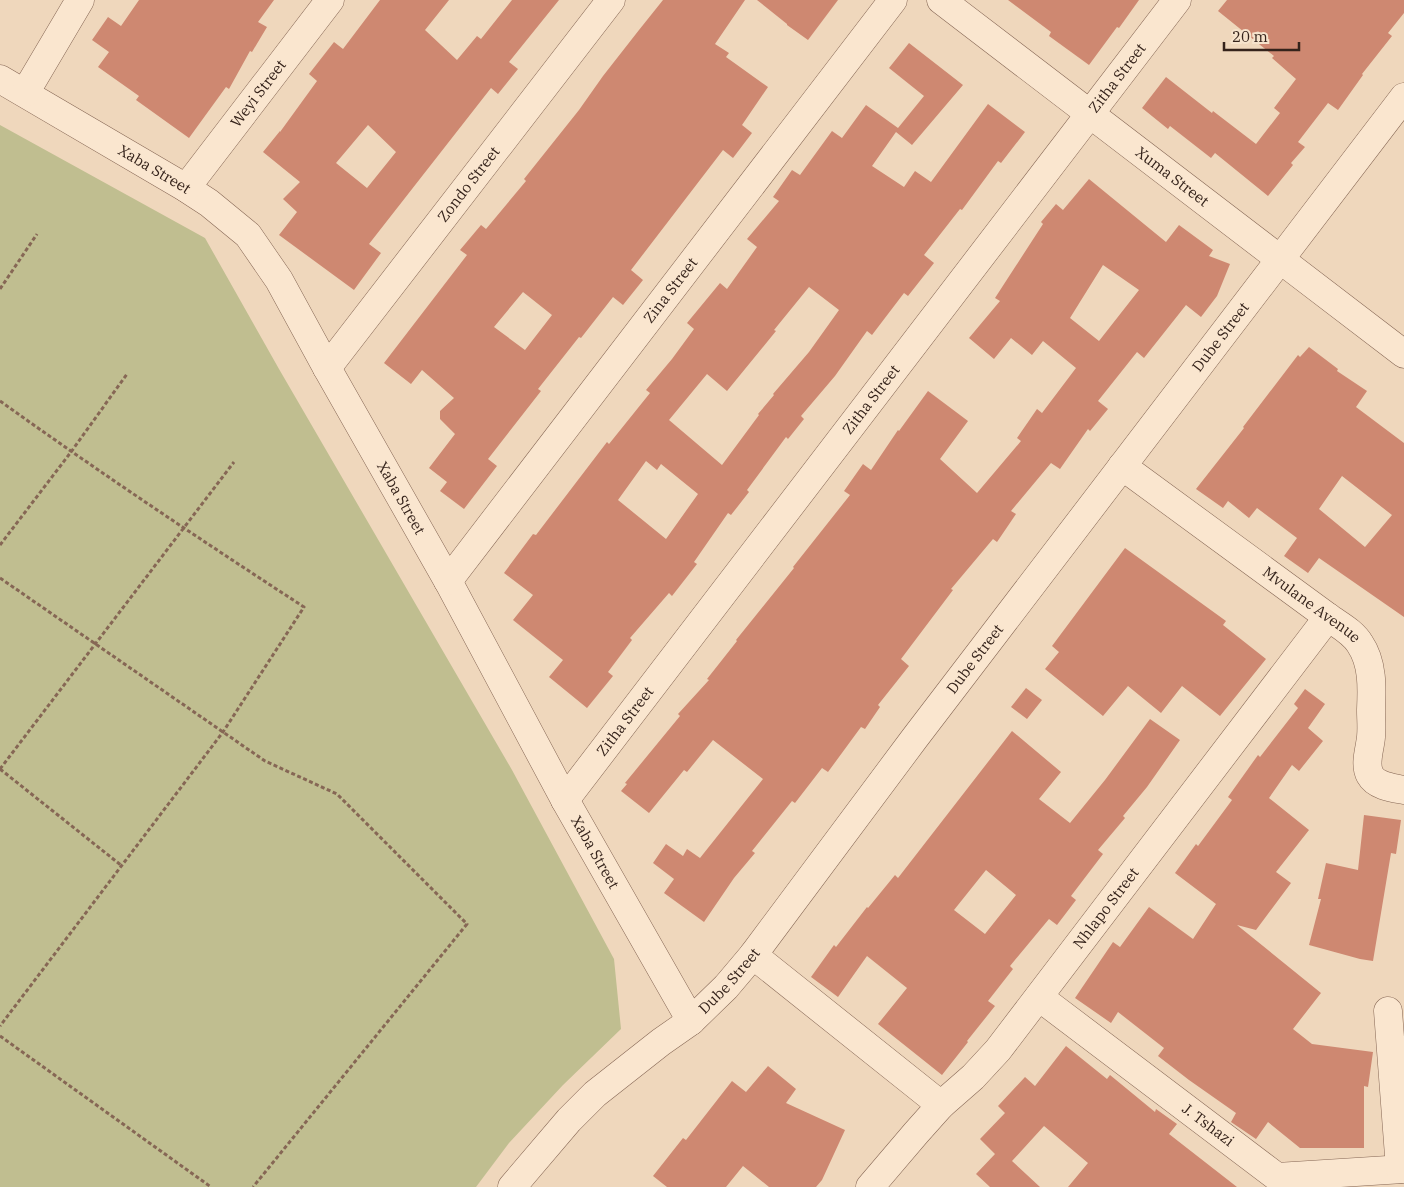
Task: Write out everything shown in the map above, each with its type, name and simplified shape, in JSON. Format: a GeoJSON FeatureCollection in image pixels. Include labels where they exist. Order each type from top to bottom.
{"type":"FeatureCollection","features":[{"type":"Feature","properties":{"kind":"street"},"geometry":{"type":"LineString","coordinates":[[24,93],[80,0]]}},
{"type":"Feature","properties":{"kind":"street","name":"Weyi Street"},"geometry":{"type":"LineString","coordinates":[[186,188],[330,0]]}},
{"type":"Feature","properties":{"kind":"street","name":"Zondo Street"},"geometry":{"type":"LineString","coordinates":[[327,368],[611,0]]}},
{"type":"Feature","properties":{"kind":"street","name":"Zina Street"},"geometry":{"type":"LineString","coordinates":[[448,581],[893,0]]}},
{"type":"Feature","properties":{"kind":"street","name":"Xuma Street"},"geometry":{"type":"LineString","coordinates":[[941,0],[1404,354]]}},
{"type":"Feature","properties":{"kind":"street","name":"Zitha Street"},"geometry":{"type":"LineString","coordinates":[[566,800],[1177,0]]}},
{"type":"Feature","properties":{"kind":"street","name":"Xaba Street"},"geometry":{"type":"LineString","coordinates":[[0,79],[186,188],[209,203],[248,235],[279,280],[448,581],[566,800],[691,1021]]}},
{"type":"Feature","properties":{"kind":"street","name":"Dube Street"},"geometry":{"type":"LineString","coordinates":[[512,1187],[569,1120],[595,1094],[660,1042],[691,1021],[726,987],[753,955],[914,740],[1404,97]]}},
{"type":"Feature","properties":{"kind":"street","name":"Mvulane Avenue"},"geometry":{"type":"LineString","coordinates":[[1122,466],[1328,617],[1350,631],[1360,642],[1367,655],[1372,679],[1371,736],[1367,760],[1370,774],[1375,781],[1386,786],[1404,790]]}},
{"type":"Feature","properties":{"kind":"street","name":"Nhlapo Street"},"geometry":{"type":"LineString","coordinates":[[870,1187],[942,1105],[980,1071],[998,1050],[1328,617]]}},
{"type":"Feature","properties":{"kind":"street"},"geometry":{"type":"LineString","coordinates":[[753,955],[942,1105]]}},
{"type":"Feature","properties":{"kind":"street","name":"J. Tshazi"},"geometry":{"type":"LineString","coordinates":[[1039,997],[1273,1182],[1402,1169]]}},
{"type":"Feature","properties":{"kind":"street"},"geometry":{"type":"LineString","coordinates":[[1388,1011],[1402,1169]]}},
{"type":"Feature","properties":{"kind":"path"},"geometry":{"type":"LineString","coordinates":[[0,289],[37,234]]}},
{"type":"Feature","properties":{"kind":"path"},"geometry":{"type":"LineString","coordinates":[[0,545],[71,452],[127,374]]}},
{"type":"Feature","properties":{"kind":"path"},"geometry":{"type":"LineString","coordinates":[[0,401],[183,529],[304,607],[223,732],[0,1026]]}},
{"type":"Feature","properties":{"kind":"path"},"geometry":{"type":"LineString","coordinates":[[122,866],[0,769],[234,462]]}},
{"type":"Feature","properties":{"kind":"path"},"geometry":{"type":"LineString","coordinates":[[0,578],[265,761],[337,794],[467,924],[253,1187]]}},
{"type":"Feature","properties":{"kind":"path"},"geometry":{"type":"LineString","coordinates":[[0,1036],[211,1187]]}},
{"type":"Feature","properties":{"kind":"shaded area"},"geometry":{"type":"Polygon","coordinates":[[[0,125],[205,238],[512,770],[614,959],[621,1029],[563,1085],[509,1143],[476,1187],[0,1187],[0,125]]]}},
{"type":"Feature","properties":{"kind":"building"},"geometry":{"type":"Polygon","coordinates":[[[139,0],[274,0],[258,22],[267,27],[252,52],[250,51],[229,89],[226,87],[189,138],[136,100],[139,96],[98,67],[109,52],[92,40],[108,17],[121,26],[139,0]]]}},
{"type":"Feature","properties":{"kind":"building"},"geometry":{"type":"Polygon","coordinates":[[[380,0],[449,0],[425,30],[457,60],[477,36],[481,39],[512,0],[559,0],[509,62],[518,69],[498,94],[491,88],[369,244],[381,253],[354,290],[279,235],[297,212],[283,199],[300,182],[263,152],[317,81],[309,74],[334,42],[343,49],[380,0]],[[368,125],[336,163],[367,188],[396,152],[368,125]]]}},
{"type":"Feature","properties":{"kind":"building"},"geometry":{"type":"Polygon","coordinates":[[[663,0],[745,0],[715,44],[729,53],[726,57],[768,87],[742,125],[752,133],[733,158],[723,150],[631,270],[643,280],[623,305],[613,297],[538,389],[541,391],[488,459],[497,466],[464,509],[440,491],[447,482],[429,468],[455,434],[440,419],[440,411],[454,398],[422,370],[411,384],[384,363],[467,255],[460,250],[481,225],[486,229],[526,181],[524,179],[663,0]],[[523,292],[494,327],[525,350],[552,315],[523,292]]]}},
{"type":"Feature","properties":{"kind":"building"},"geometry":{"type":"Polygon","coordinates":[[[757,0],[838,0],[808,40],[757,0]]]}},
{"type":"Feature","properties":{"kind":"building"},"geometry":{"type":"Polygon","coordinates":[[[1008,0],[1139,0],[1089,65],[1049,36],[1051,32],[1008,0]]]}},
{"type":"Feature","properties":{"kind":"building"},"geometry":{"type":"Polygon","coordinates":[[[1227,0],[1404,0],[1404,13],[1388,33],[1392,36],[1362,74],[1338,110],[1328,103],[1298,142],[1305,147],[1291,163],[1293,165],[1268,196],[1215,153],[1211,158],[1170,126],[1168,129],[1142,108],[1166,77],[1256,144],[1280,113],[1274,108],[1296,79],[1272,58],[1274,56],[1218,11],[1227,0]]]}},
{"type":"Feature","properties":{"kind":"building"},"geometry":{"type":"Polygon","coordinates":[[[909,43],[963,85],[912,145],[896,132],[872,166],[904,187],[915,171],[931,182],[988,104],[1025,132],[1001,163],[998,161],[962,210],[960,209],[924,255],[934,263],[908,296],[904,293],[872,335],[867,331],[835,376],[801,416],[804,419],[788,439],[786,437],[747,490],[749,492],[731,515],[728,513],[694,562],[697,564],[672,596],[669,593],[630,638],[632,640],[608,672],[613,676],[587,708],[549,677],[563,660],[513,620],[533,595],[504,573],[533,534],[536,535],[607,442],[609,444],[650,393],[646,390],[694,329],[687,323],[720,283],[727,289],[757,247],[747,239],[779,201],[773,197],[792,170],[800,175],[832,131],[842,138],[866,105],[898,128],[924,96],[889,68],[909,43]],[[809,287],[727,391],[707,374],[669,420],[722,465],[773,394],[809,352],[839,310],[809,287]],[[646,461],[618,500],[666,539],[698,494],[661,464],[657,470],[646,461]]]}},
{"type":"Feature","properties":{"kind":"building"},"geometry":{"type":"Polygon","coordinates":[[[1089,179],[1166,242],[1179,225],[1213,250],[1209,256],[1230,264],[1217,296],[1201,317],[1186,305],[1144,358],[1137,352],[1098,401],[1108,409],[1090,431],[1088,429],[1060,469],[1051,463],[1011,511],[1016,514],[997,542],[993,539],[951,589],[953,590],[901,659],[909,666],[878,705],[880,707],[865,729],[861,727],[828,772],[822,768],[795,803],[792,801],[752,851],[755,853],[734,878],[704,922],[664,893],[674,879],[653,863],[666,844],[683,856],[687,849],[700,858],[763,779],[713,740],[687,772],[684,770],[649,813],[621,791],[627,784],[625,783],[680,716],[678,714],[709,680],[707,679],[736,640],[850,495],[844,491],[863,464],[871,470],[898,430],[928,391],[968,421],[940,459],[977,493],[1021,441],[1017,438],[1037,409],[1042,413],[1076,368],[1043,341],[1032,355],[1011,338],[994,359],[969,338],[1000,301],[995,298],[1043,224],[1041,222],[1056,204],[1063,210],[1089,179]],[[1103,265],[1070,318],[1099,341],[1139,290],[1103,265]]]}},
{"type":"Feature","properties":{"kind":"building"},"geometry":{"type":"Polygon","coordinates":[[[1309,347],[1338,369],[1337,371],[1367,391],[1356,407],[1404,443],[1404,617],[1319,558],[1308,573],[1284,556],[1297,538],[1257,508],[1249,518],[1228,501],[1223,508],[1196,489],[1298,355],[1300,357],[1309,347]],[[1342,476],[1319,509],[1365,547],[1392,515],[1342,476]]]}},
{"type":"Feature","properties":{"kind":"building"},"geometry":{"type":"Polygon","coordinates":[[[1125,548],[1226,621],[1223,625],[1266,659],[1220,716],[1182,686],[1161,713],[1128,686],[1103,716],[1045,669],[1059,652],[1052,646],[1125,548]]]}},
{"type":"Feature","properties":{"kind":"building"},"geometry":{"type":"Polygon","coordinates":[[[1026,688],[1042,700],[1027,719],[1011,707],[1026,688]]]}},
{"type":"Feature","properties":{"kind":"building"},"geometry":{"type":"Polygon","coordinates":[[[1305,689],[1325,704],[1308,728],[1323,741],[1299,771],[1292,765],[1269,798],[1309,830],[1276,872],[1291,883],[1256,930],[1237,925],[1321,993],[1293,1029],[1312,1044],[1373,1052],[1368,1087],[1364,1086],[1364,1148],[1300,1148],[1268,1122],[1256,1139],[1231,1122],[1236,1113],[1158,1056],[1164,1048],[1118,1012],[1111,1023],[1075,998],[1113,942],[1120,947],[1149,907],[1193,939],[1216,904],[1175,873],[1196,844],[1198,846],[1232,800],[1228,797],[1258,755],[1260,757],[1298,708],[1294,704],[1305,689]]]}},
{"type":"Feature","properties":{"kind":"building"},"geometry":{"type":"Polygon","coordinates":[[[1150,719],[1180,740],[1147,787],[1123,816],[1125,818],[1098,850],[1103,854],[1071,896],[1076,900],[1057,925],[1049,919],[1010,966],[1013,969],[988,1001],[995,1006],[942,1075],[878,1024],[907,988],[867,956],[838,997],[811,977],[834,945],[836,947],[895,875],[898,878],[1012,731],[1061,772],[1039,799],[1070,823],[1105,780],[1150,719]],[[986,870],[954,910],[985,934],[1016,895],[986,870]]]}},
{"type":"Feature","properties":{"kind":"building"},"geometry":{"type":"Polygon","coordinates":[[[1364,815],[1401,820],[1396,854],[1391,853],[1373,961],[1309,945],[1321,899],[1318,899],[1326,863],[1358,870],[1364,815]]]}},
{"type":"Feature","properties":{"kind":"building"},"geometry":{"type":"Polygon","coordinates":[[[1066,1046],[1107,1079],[1110,1075],[1155,1112],[1156,1109],[1177,1124],[1169,1134],[1237,1187],[1068,1187],[1088,1163],[1044,1126],[1012,1161],[1040,1187],[990,1187],[976,1174],[995,1154],[980,1139],[1005,1113],[998,1106],[1025,1077],[1035,1086],[1066,1046]]]}},
{"type":"Feature","properties":{"kind":"building"},"geometry":{"type":"Polygon","coordinates":[[[768,1066],[796,1089],[786,1103],[845,1130],[822,1180],[816,1187],[769,1187],[743,1166],[726,1187],[667,1187],[653,1176],[683,1138],[686,1140],[732,1081],[746,1092],[768,1066]]]}}]}
